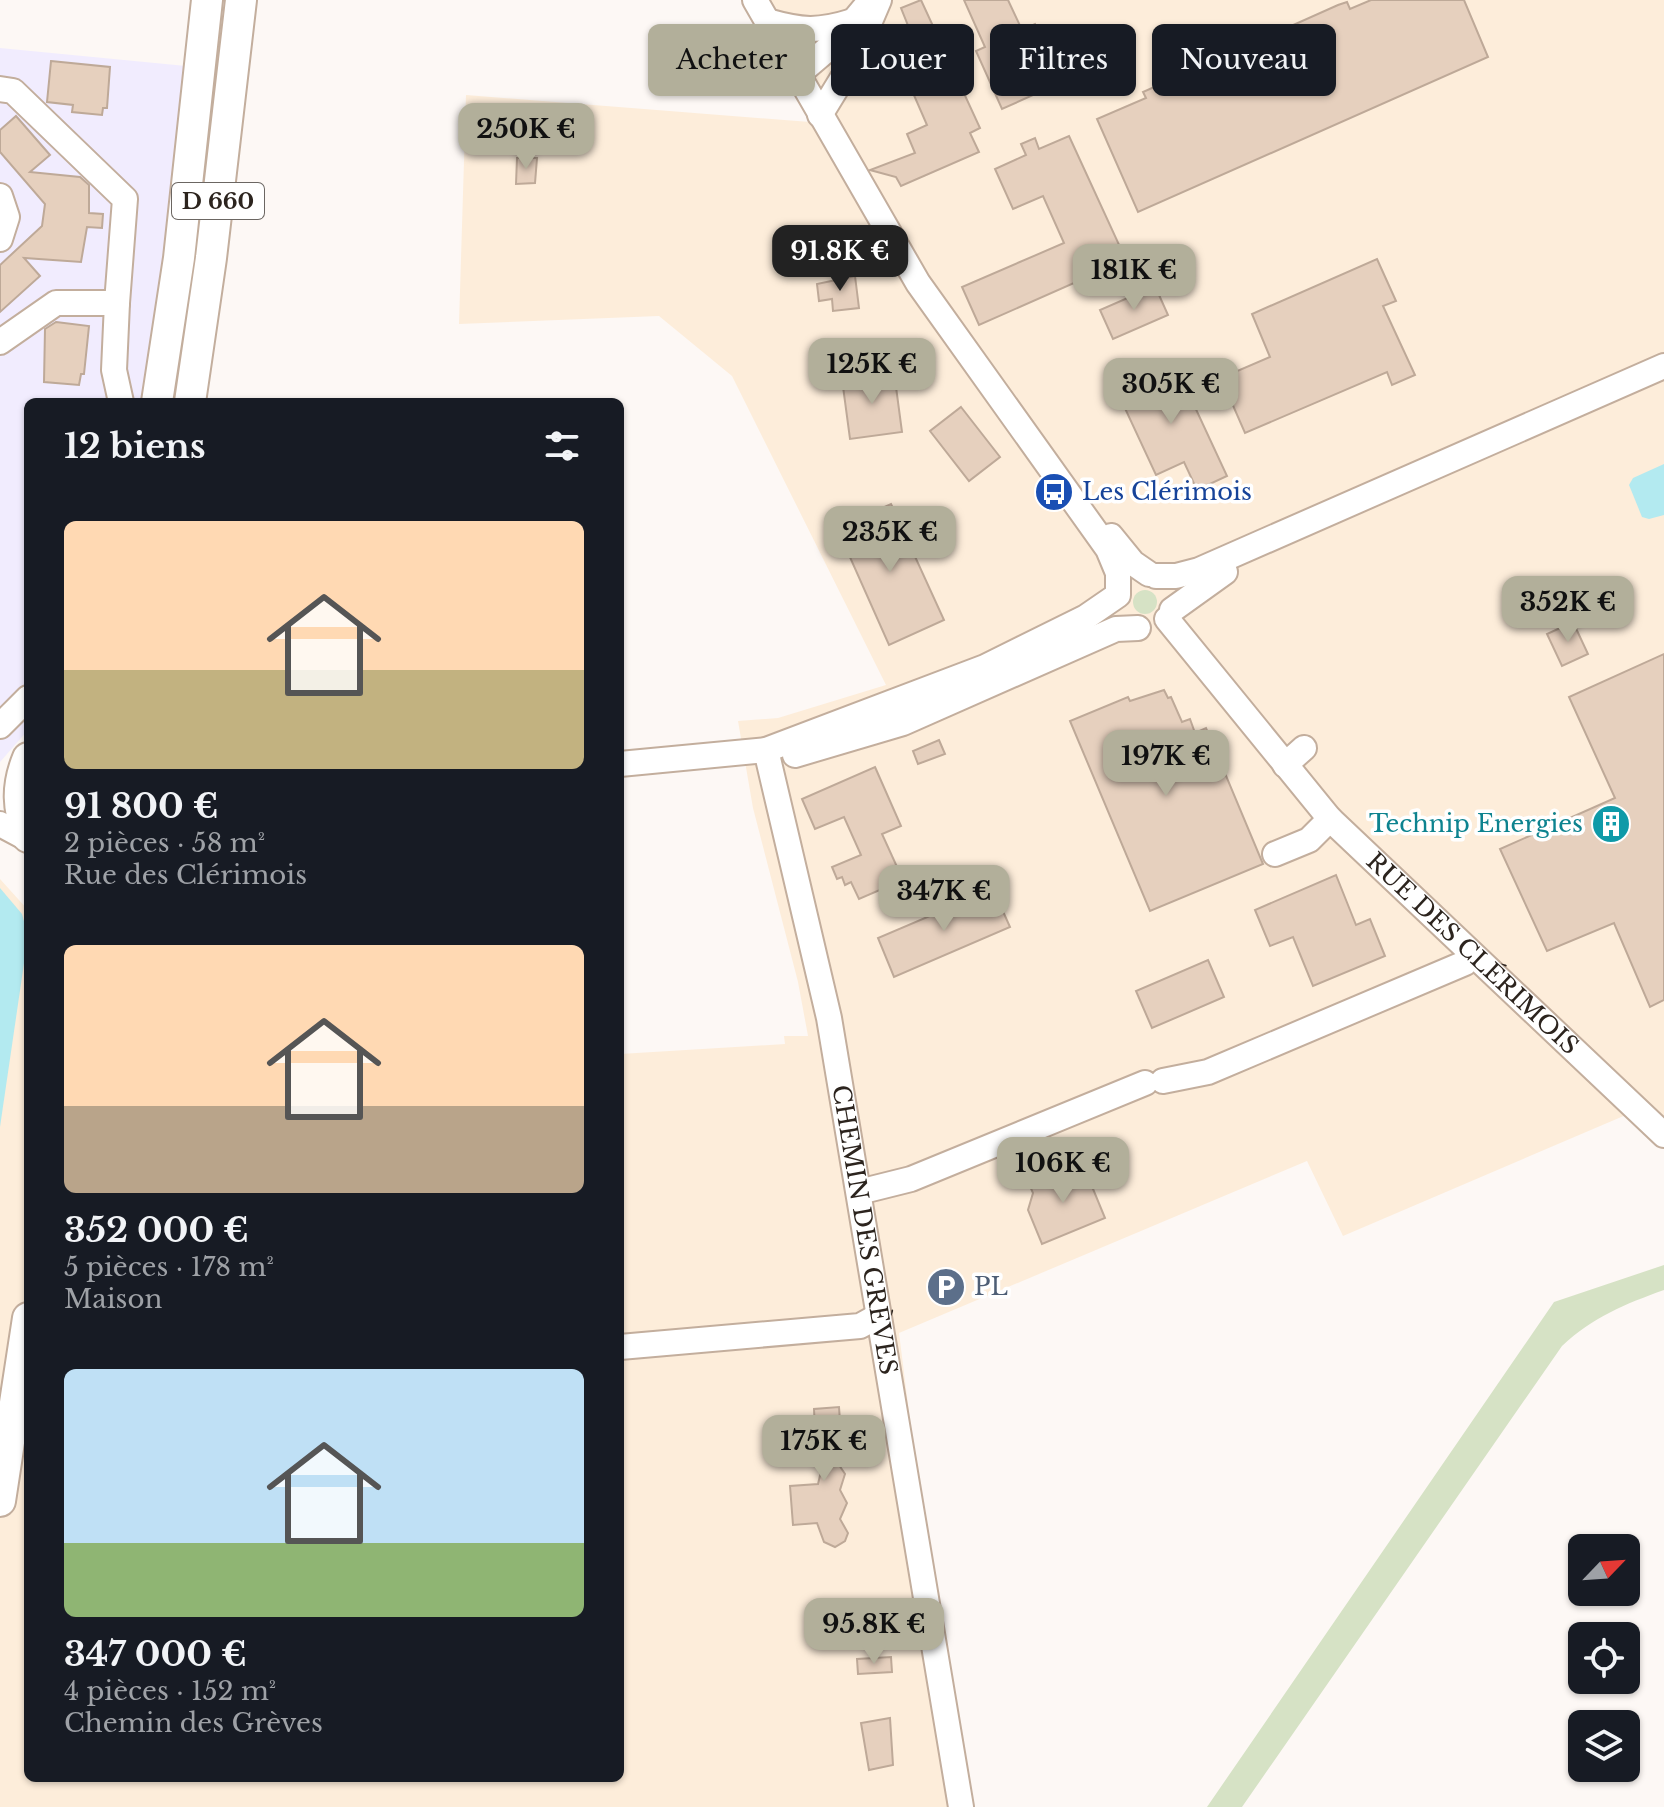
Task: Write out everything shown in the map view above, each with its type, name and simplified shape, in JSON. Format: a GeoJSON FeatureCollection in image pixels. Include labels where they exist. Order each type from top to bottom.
{"type":"FeatureCollection","features":[{"type":"Feature","properties":{"kind":"main road","name":"D 660"},"geometry":{"type":"LineString","coordinates":[[158,398],[179,258],[207,0]]}},
{"type":"Feature","properties":{"kind":"main road","name":"D 660"},"geometry":{"type":"LineString","coordinates":[[191,398],[211,258],[241,0]]}},
{"type":"Feature","properties":{"kind":"main road"},"geometry":{"type":"LineString","coordinates":[[16,776],[19,810],[24,826]]}},
{"type":"Feature","properties":{"kind":"main road"},"geometry":{"type":"LineString","coordinates":[[0,1501],[24,1344]]}},
{"type":"Feature","properties":{"kind":"street"},"geometry":{"type":"LineString","coordinates":[[815,60],[837,41],[871,0]]}},
{"type":"Feature","properties":{"kind":"street"},"geometry":{"type":"LineString","coordinates":[[820,115],[853,61],[879,0]]}},
{"type":"Feature","properties":{"kind":"street"},"geometry":{"type":"LineString","coordinates":[[761,11],[801,31],[828,29],[853,21]]}},
{"type":"Feature","properties":{"kind":"street"},"geometry":{"type":"LineString","coordinates":[[0,89],[13,91],[125,199],[114,370],[120,398]]}},
{"type":"Feature","properties":{"kind":"street"},"geometry":{"type":"LineString","coordinates":[[809,96],[918,283],[1009,415],[1108,549],[1118,573],[1120,613],[1138,628]]}},
{"type":"Feature","properties":{"kind":"street"},"geometry":{"type":"LineString","coordinates":[[0,196],[7,217],[0,239]]}},
{"type":"Feature","properties":{"kind":"street"},"geometry":{"type":"LineString","coordinates":[[0,342],[56,303],[117,303]]}},
{"type":"Feature","properties":{"kind":"street"},"geometry":{"type":"LineString","coordinates":[[624,764],[766,750],[985,667],[1086,617],[1118,595],[1128,579],[1152,575],[1176,576],[1199,570],[1664,366]]}},
{"type":"Feature","properties":{"kind":"street"},"geometry":{"type":"LineString","coordinates":[[1009,415],[1133,563],[1169,586],[1170,614]]}},
{"type":"Feature","properties":{"kind":"street"},"geometry":{"type":"LineString","coordinates":[[766,750],[791,756],[903,723],[1116,629],[1154,628],[1205,583],[1332,514]]}},
{"type":"Feature","properties":{"kind":"street","name":"RUE DES CLÉRIMOIS"},"geometry":{"type":"LineString","coordinates":[[1170,614],[1330,819],[1664,1135]]}},
{"type":"Feature","properties":{"kind":"street"},"geometry":{"type":"LineString","coordinates":[[0,726],[24,702]]}},
{"type":"Feature","properties":{"kind":"street"},"geometry":{"type":"LineString","coordinates":[[1285,765],[1304,748]]}},
{"type":"Feature","properties":{"kind":"street","name":"CHEMIN DES GRÈVES"},"geometry":{"type":"LineString","coordinates":[[766,750],[829,1018],[961,1807]]}},
{"type":"Feature","properties":{"kind":"street"},"geometry":{"type":"LineString","coordinates":[[1275,854],[1309,840],[1330,819]]}},
{"type":"Feature","properties":{"kind":"street"},"geometry":{"type":"LineString","coordinates":[[0,824],[24,836]]}},
{"type":"Feature","properties":{"kind":"street"},"geometry":{"type":"LineString","coordinates":[[859,1192],[911,1179],[1154,1082],[1208,1072],[1465,963],[1471,955]]}},
{"type":"Feature","properties":{"kind":"street"},"geometry":{"type":"LineString","coordinates":[[624,1347],[860,1326],[878,1316]]}},
{"type":"Feature","properties":{"kind":"shaded area"},"geometry":{"type":"Polygon","coordinates":[[[741,0],[1664,0],[1664,1120],[1647,1106],[1343,1236],[1307,1161],[899,1333],[917,1476],[973,1807],[0,1807],[0,879],[24,906],[24,1782],[624,1782],[624,1054],[785,1044],[784,1036],[808,1036],[798,982],[753,808],[738,721],[778,718],[886,685],[732,376],[659,316],[459,324],[466,95],[810,122],[795,96],[815,96],[815,24],[755,24],[741,0]]]}},
{"type":"Feature","properties":{"kind":"shaded area"},"geometry":{"type":"Polygon","coordinates":[[[0,48],[248,72],[206,398],[24,398],[24,735],[0,762],[0,48]]]}},
{"type":"Feature","properties":{"kind":"green space"},"geometry":{"type":"Polygon","coordinates":[[[1145,590],[1154,593],[1157,602],[1154,611],[1145,614],[1136,611],[1133,602],[1136,593],[1145,590]]]}},
{"type":"Feature","properties":{"kind":"green space"},"geometry":{"type":"Polygon","coordinates":[[[1664,1265],[1664,1290],[1610,1312],[1562,1346],[1242,1807],[1207,1807],[1554,1302],[1664,1265]]]}},
{"type":"Feature","properties":{"kind":"water"},"geometry":{"type":"Polygon","coordinates":[[[1664,464],[1664,515],[1649,519],[1642,517],[1629,485],[1633,478],[1664,464]]]}},
{"type":"Feature","properties":{"kind":"water"},"geometry":{"type":"Polygon","coordinates":[[[0,888],[22,914],[24,963],[0,1127],[0,888]]]}},
{"type":"Feature","properties":{"kind":"building"},"geometry":{"type":"Polygon","coordinates":[[[921,0],[932,24],[907,24],[901,8],[921,0]]]}},
{"type":"Feature","properties":{"kind":"building"},"geometry":{"type":"Polygon","coordinates":[[[964,0],[1008,0],[1019,24],[990,24],[990,82],[976,51],[985,47],[964,0]]]}},
{"type":"Feature","properties":{"kind":"building"},"geometry":{"type":"Polygon","coordinates":[[[1371,0],[1464,0],[1488,57],[1138,212],[1097,119],[1146,98],[1143,92],[1152,88],[1152,96],[1336,96],[1336,24],[1295,24],[1347,2],[1350,9],[1371,0]]]}},
{"type":"Feature","properties":{"kind":"building"},"geometry":{"type":"Polygon","coordinates":[[[51,61],[110,67],[107,108],[103,108],[102,115],[72,112],[73,105],[47,102],[51,61]]]}},
{"type":"Feature","properties":{"kind":"building"},"geometry":{"type":"Polygon","coordinates":[[[914,96],[965,96],[980,128],[970,133],[979,152],[901,186],[896,177],[870,170],[915,153],[907,134],[927,125],[914,96]]]}},
{"type":"Feature","properties":{"kind":"building"},"geometry":{"type":"Polygon","coordinates":[[[996,96],[1031,96],[1002,109],[996,96]]]}},
{"type":"Feature","properties":{"kind":"building"},"geometry":{"type":"Polygon","coordinates":[[[16,116],[50,155],[30,172],[80,177],[89,185],[89,213],[103,214],[102,228],[87,227],[81,262],[24,258],[40,276],[0,312],[0,265],[42,226],[45,204],[0,152],[0,130],[16,116]]]}},
{"type":"Feature","properties":{"kind":"building"},"geometry":{"type":"Polygon","coordinates":[[[1069,136],[1126,260],[979,325],[962,287],[1064,243],[1043,196],[1013,209],[995,169],[1026,155],[1021,144],[1035,138],[1039,149],[1069,136]]]}},
{"type":"Feature","properties":{"kind":"building"},"geometry":{"type":"Polygon","coordinates":[[[517,158],[537,158],[535,183],[516,184],[517,158]]]}},
{"type":"Feature","properties":{"kind":"building"},"geometry":{"type":"Polygon","coordinates":[[[1377,259],[1396,301],[1383,306],[1415,375],[1392,385],[1387,372],[1245,433],[1221,378],[1270,357],[1252,314],[1377,259]]]}},
{"type":"Feature","properties":{"kind":"building"},"geometry":{"type":"Polygon","coordinates":[[[855,276],[859,308],[833,311],[832,299],[819,301],[817,284],[855,276]]]}},
{"type":"Feature","properties":{"kind":"building"},"geometry":{"type":"Polygon","coordinates":[[[1155,286],[1168,315],[1113,339],[1100,310],[1155,286]]]}},
{"type":"Feature","properties":{"kind":"building"},"geometry":{"type":"Polygon","coordinates":[[[56,322],[89,326],[84,374],[81,374],[79,385],[44,382],[45,329],[56,322]]]}},
{"type":"Feature","properties":{"kind":"building"},"geometry":{"type":"Polygon","coordinates":[[[1174,362],[1227,476],[1197,490],[1184,462],[1156,475],[1116,389],[1174,362]]]}},
{"type":"Feature","properties":{"kind":"building"},"geometry":{"type":"Polygon","coordinates":[[[894,372],[902,432],[850,439],[842,379],[894,372]]]}},
{"type":"Feature","properties":{"kind":"building"},"geometry":{"type":"Polygon","coordinates":[[[961,407],[1000,457],[969,481],[930,431],[961,407]]]}},
{"type":"Feature","properties":{"kind":"building"},"geometry":{"type":"Polygon","coordinates":[[[891,504],[944,620],[889,645],[837,528],[891,504]]]}},
{"type":"Feature","properties":{"kind":"building"},"geometry":{"type":"Polygon","coordinates":[[[1573,622],[1588,654],[1562,666],[1547,634],[1573,622]]]}},
{"type":"Feature","properties":{"kind":"building","name":"Technip Energies"},"geometry":{"type":"Polygon","coordinates":[[[1664,654],[1664,1000],[1650,1007],[1614,923],[1547,951],[1500,849],[1615,798],[1569,697],[1664,654]]]}},
{"type":"Feature","properties":{"kind":"building"},"geometry":{"type":"Polygon","coordinates":[[[1164,690],[1168,698],[1171,697],[1182,722],[1190,719],[1195,733],[1206,728],[1263,864],[1150,911],[1070,721],[1128,697],[1130,701],[1164,690]]]}},
{"type":"Feature","properties":{"kind":"building"},"geometry":{"type":"Polygon","coordinates":[[[939,740],[945,754],[918,764],[913,751],[939,740]]]}},
{"type":"Feature","properties":{"kind":"building"},"geometry":{"type":"Polygon","coordinates":[[[875,767],[901,826],[882,834],[903,880],[859,899],[851,882],[845,885],[842,877],[837,879],[832,867],[861,855],[844,817],[815,829],[802,799],[875,767]]]}},
{"type":"Feature","properties":{"kind":"building"},"geometry":{"type":"Polygon","coordinates":[[[1336,875],[1356,925],[1370,919],[1385,956],[1313,986],[1293,937],[1270,946],[1255,910],[1336,875]]]}},
{"type":"Feature","properties":{"kind":"building"},"geometry":{"type":"Polygon","coordinates":[[[993,889],[1010,927],[894,977],[878,938],[993,889]]]}},
{"type":"Feature","properties":{"kind":"building"},"geometry":{"type":"Polygon","coordinates":[[[1208,960],[1224,997],[1152,1028],[1136,991],[1208,960]]]}},
{"type":"Feature","properties":{"kind":"building"},"geometry":{"type":"Polygon","coordinates":[[[1073,1167],[1077,1177],[1091,1184],[1105,1218],[1042,1244],[1028,1210],[1033,1193],[1029,1184],[1073,1167]]]}},
{"type":"Feature","properties":{"kind":"building"},"geometry":{"type":"Polygon","coordinates":[[[839,1407],[842,1450],[837,1462],[845,1474],[840,1490],[847,1503],[840,1519],[848,1533],[845,1541],[835,1547],[824,1542],[817,1523],[793,1525],[790,1486],[818,1484],[823,1463],[816,1453],[814,1409],[839,1407]]]}},
{"type":"Feature","properties":{"kind":"building"},"geometry":{"type":"Polygon","coordinates":[[[891,1657],[892,1672],[858,1674],[857,1659],[891,1657]]]}},
{"type":"Feature","properties":{"kind":"building"},"geometry":{"type":"Polygon","coordinates":[[[890,1718],[893,1765],[869,1770],[861,1723],[890,1718]]]}},
{"type":"Feature","properties":{"kind":"place","name":"Les Clérimois"},"geometry":{"type":"Point","coordinates":[1054,492]}},
{"type":"Feature","properties":{"kind":"place","name":"Technip Energies"},"geometry":{"type":"Point","coordinates":[1611,824]}},
{"type":"Feature","properties":{"kind":"place","name":"PL"},"geometry":{"type":"Point","coordinates":[946,1287]}}]}
